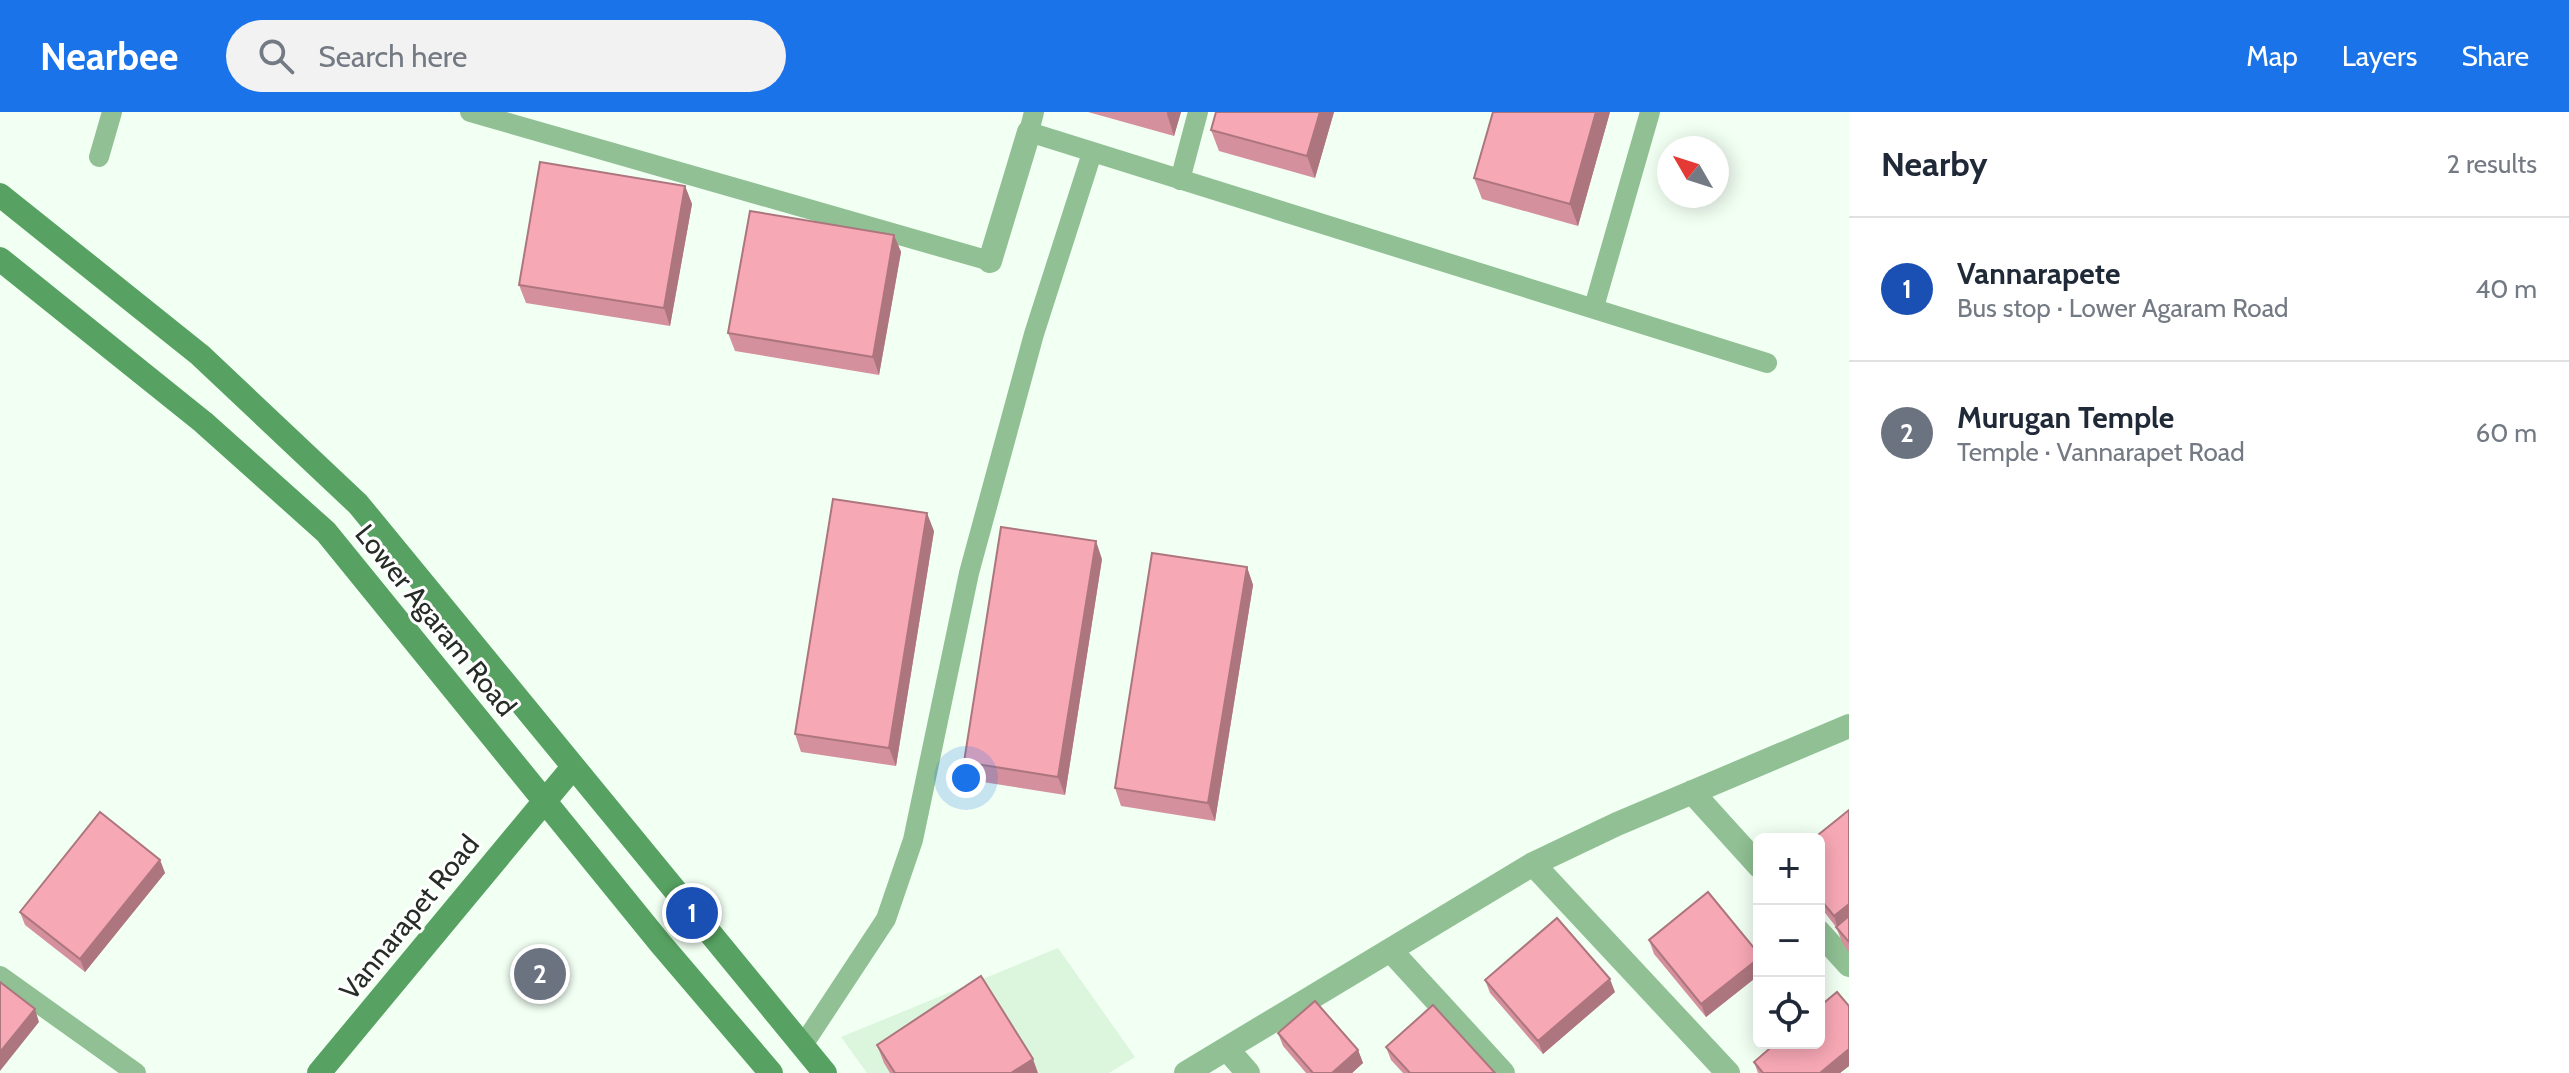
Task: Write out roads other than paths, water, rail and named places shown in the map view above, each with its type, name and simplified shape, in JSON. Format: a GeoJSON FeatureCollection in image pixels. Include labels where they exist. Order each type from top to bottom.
{"type":"FeatureCollection","features":[{"type":"Feature","properties":{"kind":"main road","name":"Lower Agaram Road"},"geometry":{"type":"LineString","coordinates":[[0,195],[200,355],[358,504],[825,1073]]}},
{"type":"Feature","properties":{"kind":"main road","name":"Lower Agaram Road"},"geometry":{"type":"LineString","coordinates":[[0,259],[203,422],[326,532],[660,943],[771,1073]]}},
{"type":"Feature","properties":{"kind":"main road","name":"Vannarapet Road"},"geometry":{"type":"LineString","coordinates":[[319,1073],[573,767]]}},
{"type":"Feature","properties":{"kind":"street"},"geometry":{"type":"LineString","coordinates":[[990,261],[1032,122]]}},
{"type":"Feature","properties":{"kind":"street"},"geometry":{"type":"LineString","coordinates":[[1186,1073],[1392,952],[1533,864],[1692,792],[1848,728]]}},
{"type":"Feature","properties":{"kind":"street"},"geometry":{"type":"LineString","coordinates":[[1692,792],[1753,859]]}},
{"type":"Feature","properties":{"kind":"street"},"geometry":{"type":"LineString","coordinates":[[1533,864],[1728,1073]]}},
{"type":"Feature","properties":{"kind":"street"},"geometry":{"type":"LineString","coordinates":[[1825,939],[1849,965]]}},
{"type":"Feature","properties":{"kind":"street"},"geometry":{"type":"LineString","coordinates":[[1392,952],[1503,1073]]}},
{"type":"Feature","properties":{"kind":"street"},"geometry":{"type":"LineString","coordinates":[[1227,1049],[1248,1073]]}},
{"type":"Feature","properties":{"kind":"lane"},"geometry":{"type":"LineString","coordinates":[[99,157],[112,112]]}},
{"type":"Feature","properties":{"kind":"lane"},"geometry":{"type":"LineString","coordinates":[[470,112],[990,261]]}},
{"type":"Feature","properties":{"kind":"lane"},"geometry":{"type":"LineString","coordinates":[[1180,180],[1198,112]]}},
{"type":"Feature","properties":{"kind":"lane"},"geometry":{"type":"LineString","coordinates":[[1594,307],[1650,112]]}},
{"type":"Feature","properties":{"kind":"lane"},"geometry":{"type":"LineString","coordinates":[[1032,122],[1092,153],[1767,363]]}},
{"type":"Feature","properties":{"kind":"lane"},"geometry":{"type":"LineString","coordinates":[[803,1045],[886,919],[913,840],[969,573],[1034,334],[1092,153]]}},
{"type":"Feature","properties":{"kind":"lane"},"geometry":{"type":"LineString","coordinates":[[0,976],[136,1073]]}},
{"type":"Feature","properties":{"kind":"place","name":"Vannarapete"},"geometry":{"type":"Point","coordinates":[692,913]}},
{"type":"Feature","properties":{"kind":"place","name":"Murugan Temple"},"geometry":{"type":"Point","coordinates":[540,974]}}]}
